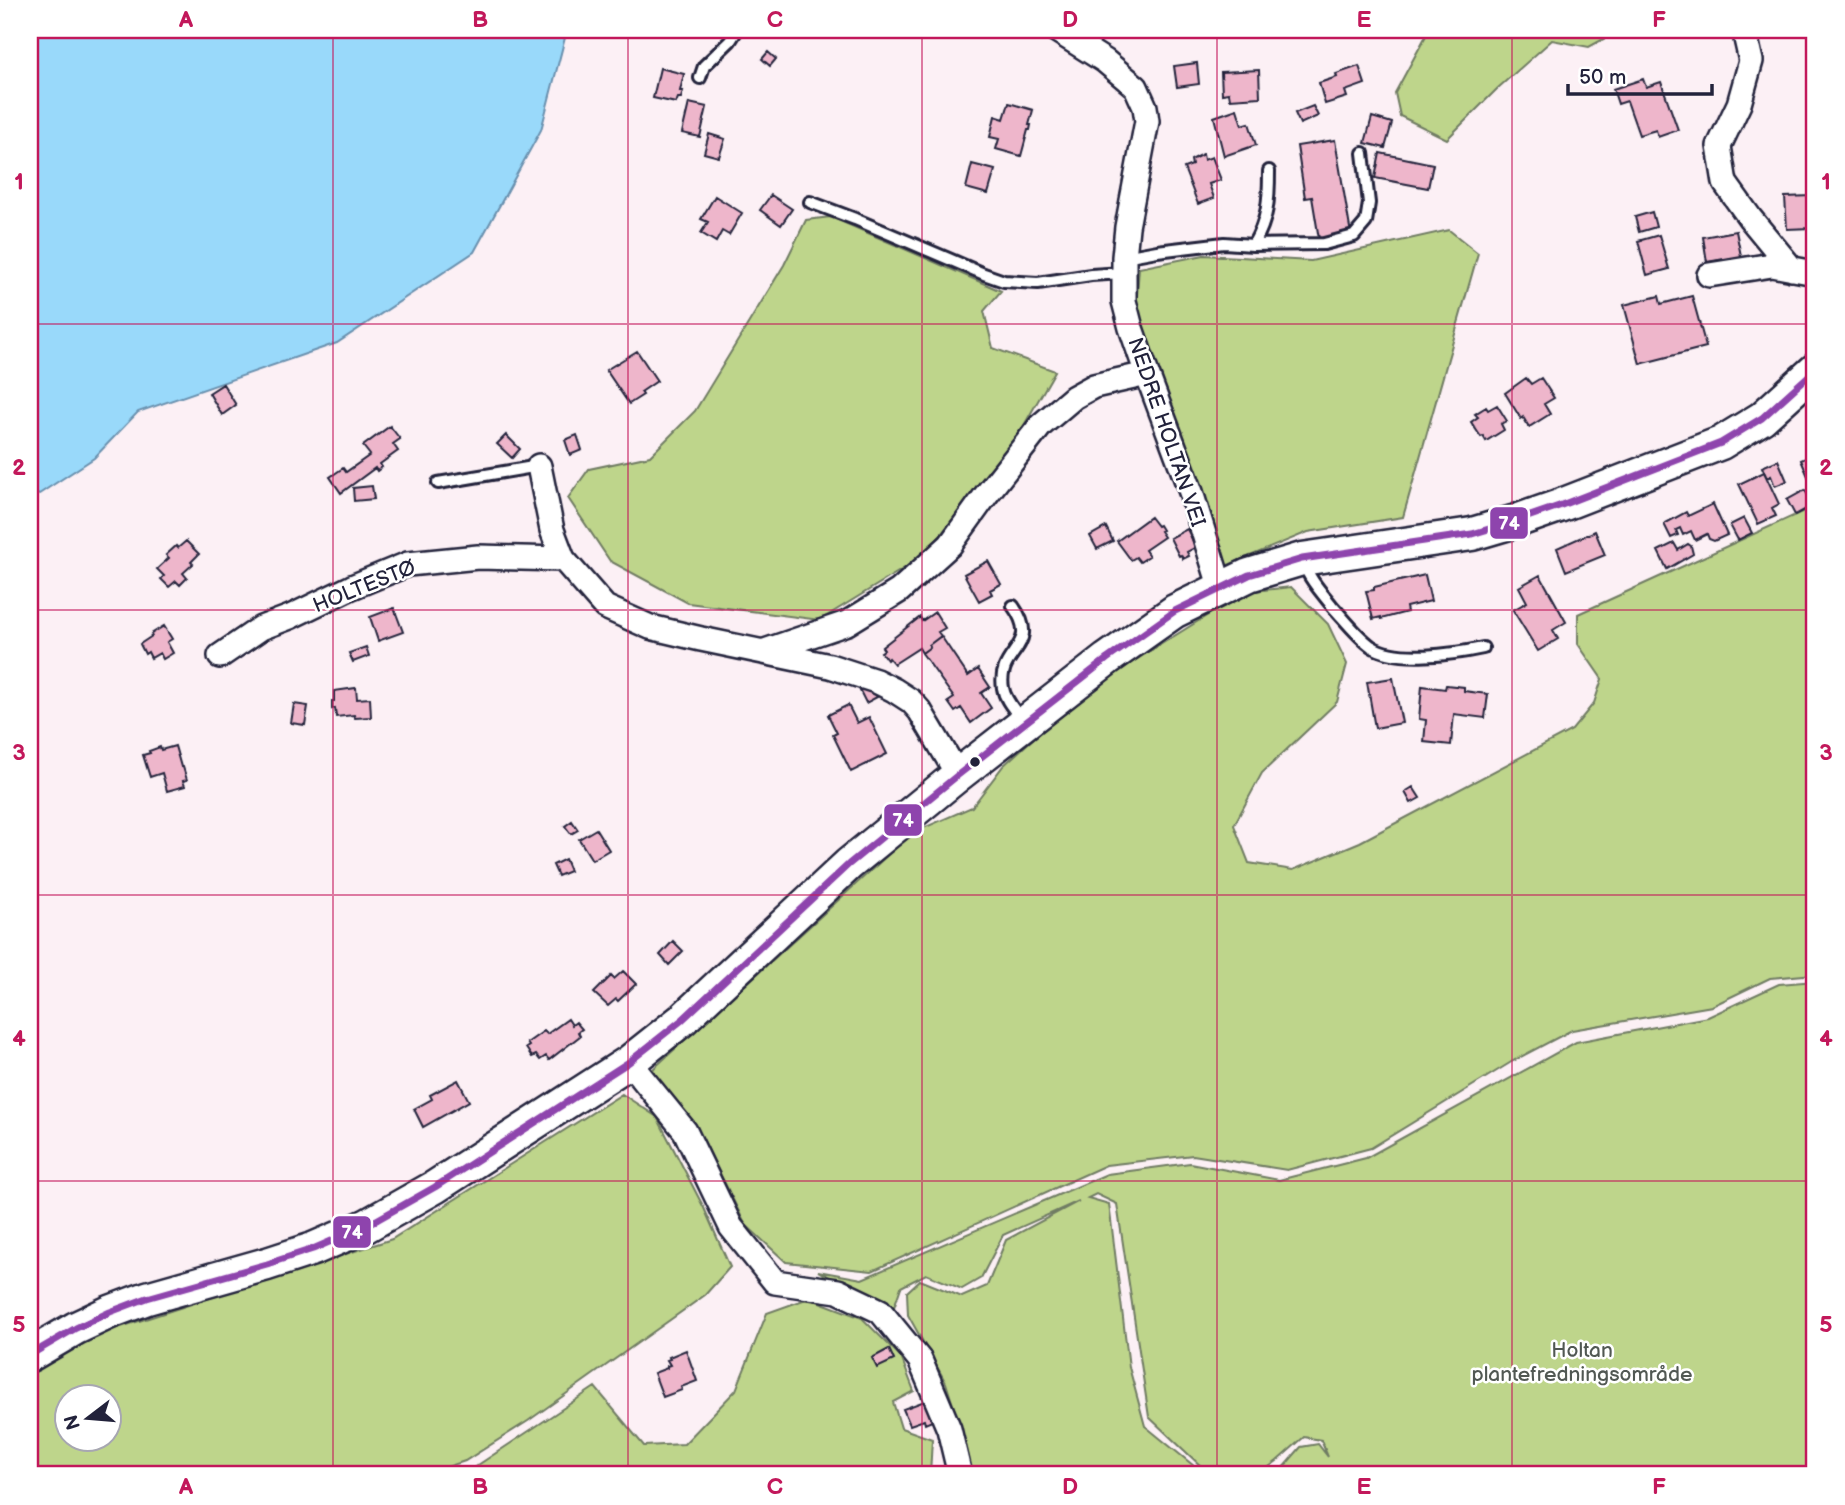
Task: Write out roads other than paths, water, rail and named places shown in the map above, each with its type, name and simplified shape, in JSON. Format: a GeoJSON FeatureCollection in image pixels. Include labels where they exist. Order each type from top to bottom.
{"type":"FeatureCollection","features":[{"type":"Feature","properties":{"kind":"main road"},"geometry":{"type":"LineString","coordinates":[[30,1354],[76,1328],[135,1302],[267,1264],[366,1226],[435,1187],[629,1062],[682,1020],[849,864],[1107,659],[1175,611],[1249,575],[1302,559],[1472,534],[1559,506],[1721,443],[1762,418],[1815,370]]}},
{"type":"Feature","properties":{"kind":"street"},"geometry":{"type":"LineString","coordinates":[[1744,30],[1751,61],[1739,104],[1719,146],[1725,183],[1792,269]]}},
{"type":"Feature","properties":{"kind":"street","name":"NEDRE HOLTAN VEI"},"geometry":{"type":"LineString","coordinates":[[1068,33],[1136,87],[1145,107],[1147,121],[1127,228],[1124,301],[1147,374],[1191,492],[1221,589]]}},
{"type":"Feature","properties":{"kind":"street"},"geometry":{"type":"LineString","coordinates":[[1709,275],[1772,265],[1815,273]]}},
{"type":"Feature","properties":{"kind":"street"},"geometry":{"type":"LineString","coordinates":[[765,652],[847,622],[899,591],[950,545],[1041,425],[1074,397],[1094,386],[1147,374]]}},
{"type":"Feature","properties":{"kind":"street"},"geometry":{"type":"LineString","coordinates":[[539,466],[552,530],[563,559],[605,607],[650,627],[830,666],[876,681],[911,701],[920,711],[958,775]]}},
{"type":"Feature","properties":{"kind":"street","name":"HOLTESTØ"},"geometry":{"type":"LineString","coordinates":[[220,656],[261,628],[408,564],[478,557],[563,559]]}},
{"type":"Feature","properties":{"kind":"street"},"geometry":{"type":"LineString","coordinates":[[629,1062],[685,1131],[731,1227],[775,1282],[838,1292],[880,1311],[912,1350],[920,1360],[949,1429],[960,1475]]}},
{"type":"Feature","properties":{"kind":"lane"},"geometry":{"type":"LineString","coordinates":[[700,78],[704,66],[730,41],[737,30]]}},
{"type":"Feature","properties":{"kind":"lane"},"geometry":{"type":"LineString","coordinates":[[810,202],[984,274],[1004,281],[1038,284],[1091,275],[1157,251],[1224,243],[1324,244],[1354,236],[1366,222],[1369,203],[1363,153]]}},
{"type":"Feature","properties":{"kind":"lane"},"geometry":{"type":"LineString","coordinates":[[1253,245],[1261,231],[1269,203],[1269,171]]}},
{"type":"Feature","properties":{"kind":"lane"},"geometry":{"type":"LineString","coordinates":[[438,483],[539,466]]}},
{"type":"Feature","properties":{"kind":"lane"},"geometry":{"type":"LineString","coordinates":[[1302,559],[1311,579],[1328,600],[1370,645],[1381,651],[1443,655],[1483,648]]}},
{"type":"Feature","properties":{"kind":"lane"},"geometry":{"type":"LineString","coordinates":[[1013,606],[1021,618],[1024,636],[1002,674],[1003,687],[1006,698],[1025,724]]}},
{"type":"Feature","properties":{"kind":"water"},"geometry":{"type":"Polygon","coordinates":[[[30,30],[567,30],[541,130],[474,252],[337,343],[138,412],[94,458],[30,500],[30,30]]]}},
{"type":"Feature","properties":{"kind":"park label","name":"Holtan plantefredningsområde"},"geometry":{"type":"Point","coordinates":[1582,1362]}}]}
